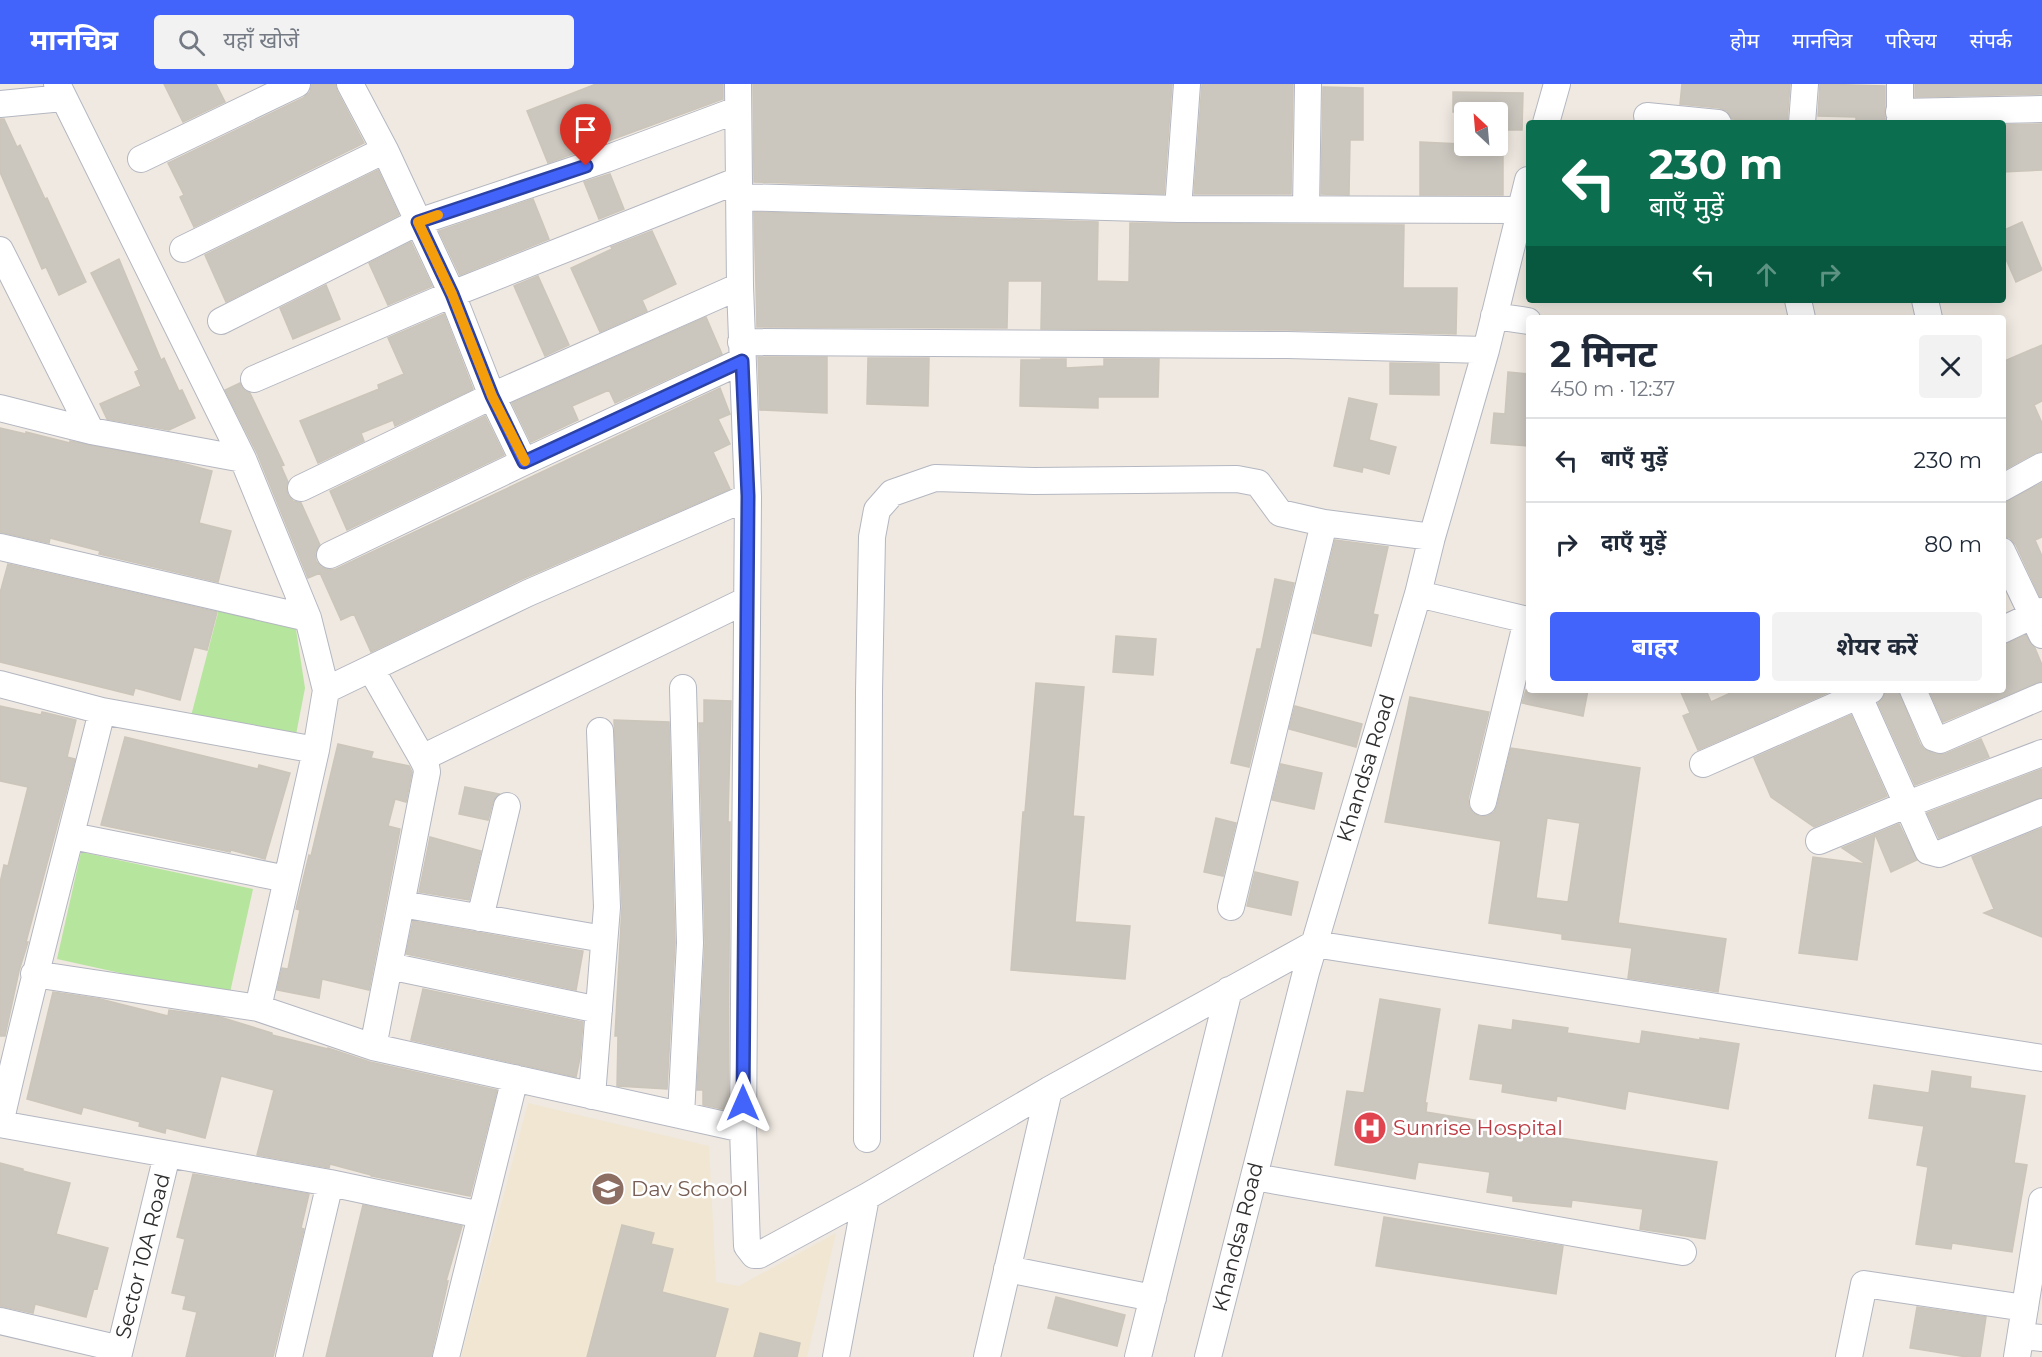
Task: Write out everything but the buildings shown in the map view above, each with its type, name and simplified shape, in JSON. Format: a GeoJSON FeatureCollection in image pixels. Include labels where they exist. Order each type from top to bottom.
{"type":"FeatureCollection","features":[{"type":"Feature","properties":{"kind":"street"},"geometry":{"type":"LineString","coordinates":[[141,159],[297,84]]}},
{"type":"Feature","properties":{"kind":"street"},"geometry":{"type":"LineString","coordinates":[[350,84],[385,150],[452,294],[492,396],[524,462]]}},
{"type":"Feature","properties":{"kind":"street"},"geometry":{"type":"LineString","coordinates":[[738,84],[740,286],[748,496],[743,1129],[747,1246],[754,1255],[759,1256],[866,1197],[1049,1090],[1314,945],[2042,1058]]}},
{"type":"Feature","properties":{"kind":"street"},"geometry":{"type":"LineString","coordinates":[[1178,208],[1187,84]]}},
{"type":"Feature","properties":{"kind":"street"},"geometry":{"type":"LineString","coordinates":[[1306,209],[1308,84]]}},
{"type":"Feature","properties":{"kind":"street"},"geometry":{"type":"LineString","coordinates":[[1547,120],[1557,84]]}},
{"type":"Feature","properties":{"kind":"street"},"geometry":{"type":"LineString","coordinates":[[1802,120],[1805,84]]}},
{"type":"Feature","properties":{"kind":"street"},"geometry":{"type":"LineString","coordinates":[[1900,84],[1900,118],[2042,109]]}},
{"type":"Feature","properties":{"kind":"street"},"geometry":{"type":"LineString","coordinates":[[0,104],[60,91],[243,459],[308,618],[326,690],[316,750],[258,1008]]}},
{"type":"Feature","properties":{"kind":"street"},"geometry":{"type":"LineString","coordinates":[[221,321],[418,222],[606,159],[737,110]]}},
{"type":"Feature","properties":{"kind":"street"},"geometry":{"type":"LineString","coordinates":[[1647,116],[1688,120]]}},
{"type":"Feature","properties":{"kind":"street"},"geometry":{"type":"LineString","coordinates":[[183,249],[385,150]]}},
{"type":"Feature","properties":{"kind":"street"},"geometry":{"type":"LineString","coordinates":[[254,379],[452,294],[739,188],[1178,208],[1520,210]]}},
{"type":"Feature","properties":{"kind":"street","name":"Khandsa Road"},"geometry":{"type":"LineString","coordinates":[[1208,1357],[1314,945],[1418,594],[1432,537],[1486,350],[1526,188]]}},
{"type":"Feature","properties":{"kind":"street"},"geometry":{"type":"LineString","coordinates":[[0,250],[91,431]]}},
{"type":"Feature","properties":{"kind":"street"},"geometry":{"type":"LineString","coordinates":[[301,488],[492,396],[740,286]]}},
{"type":"Feature","properties":{"kind":"street"},"geometry":{"type":"LineString","coordinates":[[1494,316],[1526,321]]}},
{"type":"Feature","properties":{"kind":"street"},"geometry":{"type":"LineString","coordinates":[[330,555],[524,462],[742,351],[1275,345],[1486,350]]}},
{"type":"Feature","properties":{"kind":"street"},"geometry":{"type":"LineString","coordinates":[[0,408],[91,431],[243,459]]}},
{"type":"Feature","properties":{"kind":"street"},"geometry":{"type":"LineString","coordinates":[[2006,486],[2042,466]]}},
{"type":"Feature","properties":{"kind":"street"},"geometry":{"type":"LineString","coordinates":[[867,1139],[873,537],[877,510],[892,493],[935,478],[1034,481],[1237,479],[1258,483],[1280,513],[1324,523],[1432,537]]}},
{"type":"Feature","properties":{"kind":"street"},"geometry":{"type":"LineString","coordinates":[[326,690],[528,593],[748,496]]}},
{"type":"Feature","properties":{"kind":"street"},"geometry":{"type":"LineString","coordinates":[[1231,907],[1324,523]]}},
{"type":"Feature","properties":{"kind":"street"},"geometry":{"type":"LineString","coordinates":[[0,547],[308,618]]}},
{"type":"Feature","properties":{"kind":"street"},"geometry":{"type":"LineString","coordinates":[[2006,558],[2039,620],[2006,629]]}},
{"type":"Feature","properties":{"kind":"street"},"geometry":{"type":"LineString","coordinates":[[1418,594],[1526,620]]}},
{"type":"Feature","properties":{"kind":"street"},"geometry":{"type":"LineString","coordinates":[[422,758],[747,600]]}},
{"type":"Feature","properties":{"kind":"street"},"geometry":{"type":"LineString","coordinates":[[1483,802],[1526,628]]}},
{"type":"Feature","properties":{"kind":"street"},"geometry":{"type":"LineString","coordinates":[[371,669],[422,758],[427,772],[373,1047]]}},
{"type":"Feature","properties":{"kind":"street"},"geometry":{"type":"LineString","coordinates":[[0,684],[102,711],[316,750]]}},
{"type":"Feature","properties":{"kind":"street"},"geometry":{"type":"LineString","coordinates":[[681,1115],[690,943],[684,794],[683,688]]}},
{"type":"Feature","properties":{"kind":"street"},"geometry":{"type":"LineString","coordinates":[[1703,764],[1860,693]]}},
{"type":"Feature","properties":{"kind":"street"},"geometry":{"type":"LineString","coordinates":[[1862,693],[1928,851],[1940,854],[2042,812]]}},
{"type":"Feature","properties":{"kind":"street"},"geometry":{"type":"LineString","coordinates":[[1914,693],[1934,738],[1940,740],[2042,696]]}},
{"type":"Feature","properties":{"kind":"street"},"geometry":{"type":"LineString","coordinates":[[102,711],[72,836],[34,974],[0,1124],[330,1183],[481,1215]]}},
{"type":"Feature","properties":{"kind":"street"},"geometry":{"type":"LineString","coordinates":[[592,1096],[607,907],[600,731]]}},
{"type":"Feature","properties":{"kind":"street"},"geometry":{"type":"LineString","coordinates":[[1819,841],[2042,753]]}},
{"type":"Feature","properties":{"kind":"street"},"geometry":{"type":"LineString","coordinates":[[480,918],[507,806]]}},
{"type":"Feature","properties":{"kind":"street"},"geometry":{"type":"LineString","coordinates":[[72,836],[287,879]]}},
{"type":"Feature","properties":{"kind":"street"},"geometry":{"type":"LineString","coordinates":[[401,904],[604,939]]}},
{"type":"Feature","properties":{"kind":"street"},"geometry":{"type":"LineString","coordinates":[[389,966],[599,1010]]}},
{"type":"Feature","properties":{"kind":"street"},"geometry":{"type":"LineString","coordinates":[[34,974],[258,1008],[373,1047],[743,1129]]}},
{"type":"Feature","properties":{"kind":"street"},"geometry":{"type":"LineString","coordinates":[[1138,1357],[1229,990]]}},
{"type":"Feature","properties":{"kind":"street"},"geometry":{"type":"LineString","coordinates":[[446,1357],[515,1078]]}},
{"type":"Feature","properties":{"kind":"street"},"geometry":{"type":"LineString","coordinates":[[987,1357],[1049,1090]]}},
{"type":"Feature","properties":{"kind":"street","name":"Sector 10A Road"},"geometry":{"type":"LineString","coordinates":[[119,1353],[167,1155]]}},
{"type":"Feature","properties":{"kind":"street"},"geometry":{"type":"LineString","coordinates":[[1254,1177],[1683,1252]]}},
{"type":"Feature","properties":{"kind":"street"},"geometry":{"type":"LineString","coordinates":[[289,1357],[330,1183]]}},
{"type":"Feature","properties":{"kind":"street"},"geometry":{"type":"LineString","coordinates":[[836,1357],[866,1197]]}},
{"type":"Feature","properties":{"kind":"street"},"geometry":{"type":"LineString","coordinates":[[2027,1344],[2025,1308],[2042,1200]]}},
{"type":"Feature","properties":{"kind":"street"},"geometry":{"type":"LineString","coordinates":[[1007,1269],[1153,1298]]}},
{"type":"Feature","properties":{"kind":"street"},"geometry":{"type":"LineString","coordinates":[[1849,1357],[1864,1284],[2025,1308]]}},
{"type":"Feature","properties":{"kind":"street"},"geometry":{"type":"LineString","coordinates":[[0,1321],[119,1353]]}},
{"type":"Feature","properties":{"kind":"shaded area","name":"Dav School"},"geometry":{"type":"Polygon","coordinates":[[[528,1103],[709,1146],[716,1282],[739,1286],[836,1233],[807,1357],[461,1357],[528,1103]]]}},
{"type":"Feature","properties":{"kind":"green space"},"geometry":{"type":"Polygon","coordinates":[[[220,605],[295,623],[305,688],[294,745],[190,720],[220,605]]]}},
{"type":"Feature","properties":{"kind":"green space"},"geometry":{"type":"Polygon","coordinates":[[[81,852],[253,889],[229,997],[57,959],[81,852]]]}},
{"type":"Feature","properties":{"kind":"slow traffic"},"geometry":{"type":"LineString","coordinates":[[438,215],[418,222],[452,294],[492,396],[525,461]]}},
{"type":"Feature","properties":{"kind":"place","name":"Sunrise Hospital"},"geometry":{"type":"Point","coordinates":[1370,1128]}},
{"type":"Feature","properties":{"kind":"place","name":"Dav School"},"geometry":{"type":"Point","coordinates":[608,1189]}},
{"type":"Feature","properties":{"kind":"route"},"geometry":{"type":"LineString","coordinates":[[586,166],[418,222],[452,294],[492,396],[511,431],[524,462],[742,361],[748,496],[743,1103]]}}]}
